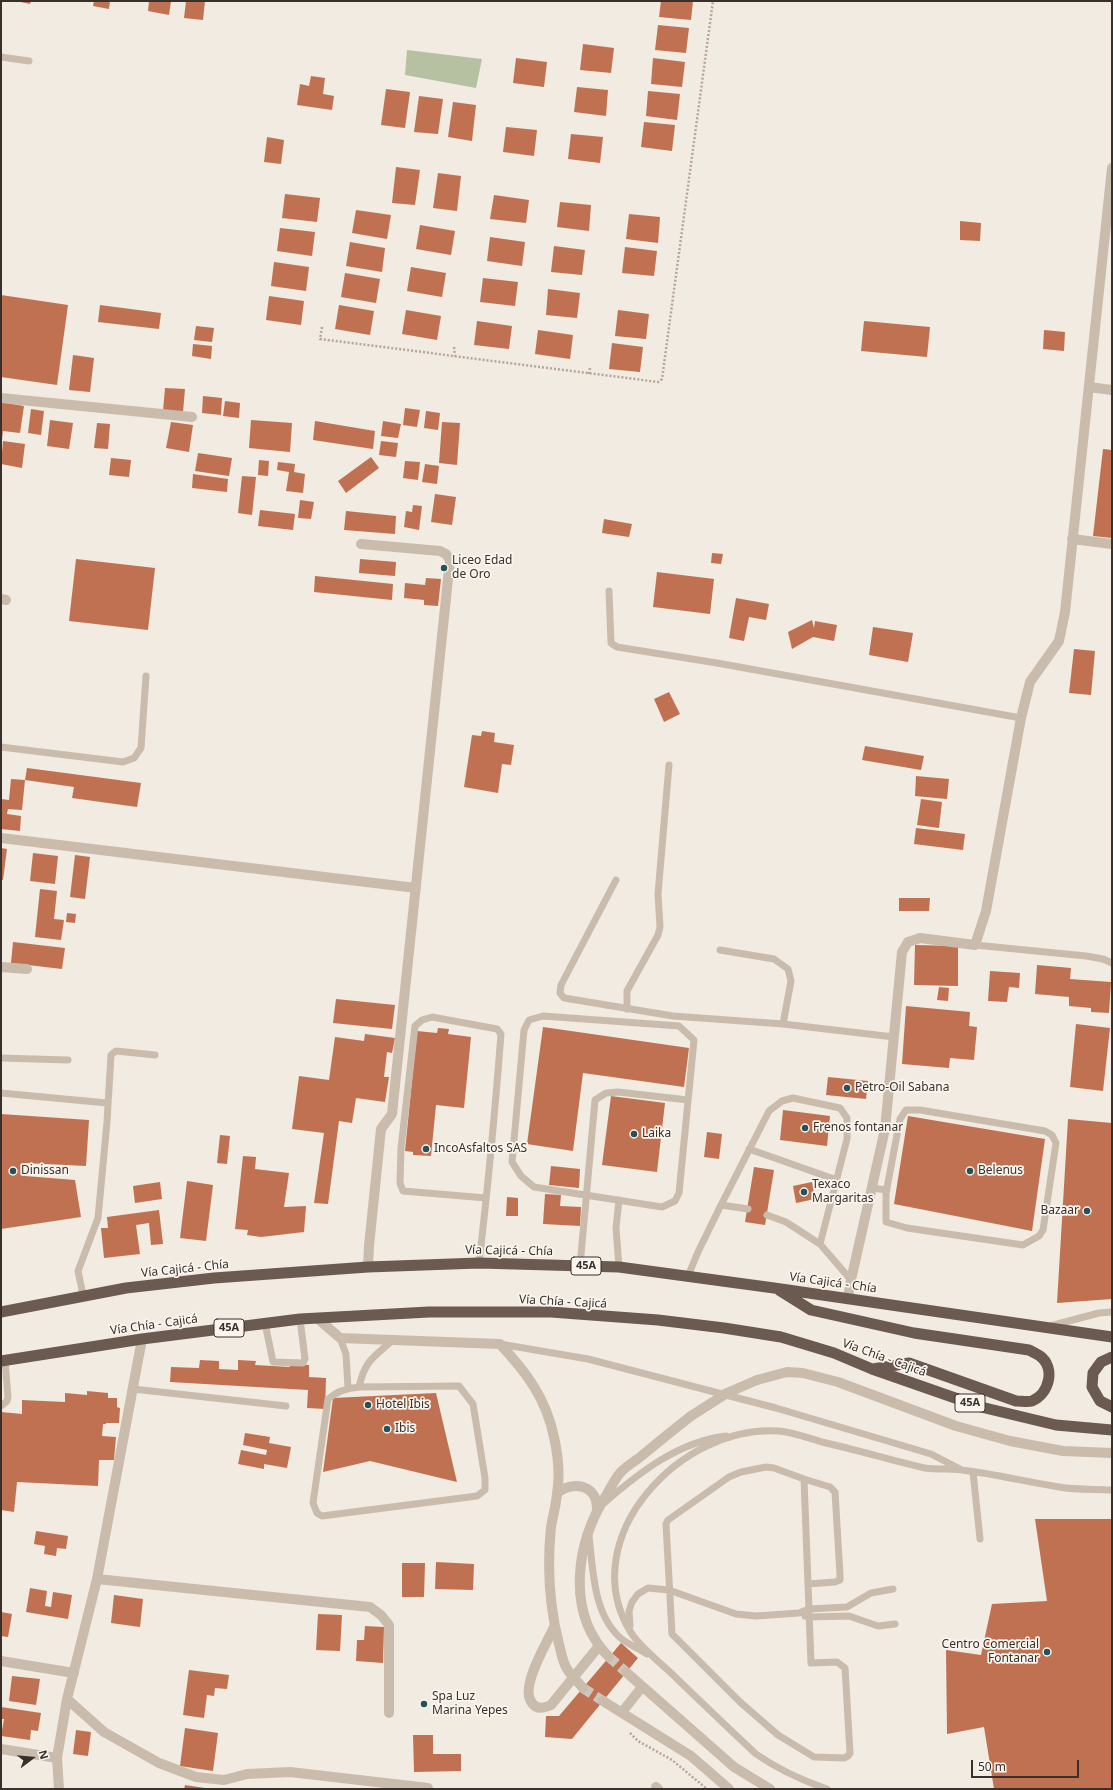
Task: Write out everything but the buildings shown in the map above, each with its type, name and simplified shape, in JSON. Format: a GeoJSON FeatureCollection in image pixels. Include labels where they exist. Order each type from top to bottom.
{"type":"FeatureCollection","features":[{"type":"Feature","properties":{"kind":"highway","name":"Vía Cajicá - Chía"},"geometry":{"type":"LineString","coordinates":[[1,1312],[126,1288],[214,1278],[368,1267],[479,1263],[619,1267],[848,1298],[1042,1328],[1112,1337]]}},
{"type":"Feature","properties":{"kind":"highway"},"geometry":{"type":"LineString","coordinates":[[774,1288],[811,1310],[914,1333],[1029,1350],[1042,1357],[1049,1370],[1048,1383],[1042,1394],[1031,1401],[1016,1401],[909,1363],[872,1369]]}},
{"type":"Feature","properties":{"kind":"highway","name":"Vía Chía - Cajicá"},"geometry":{"type":"LineString","coordinates":[[3,1361],[142,1339],[300,1319],[429,1312],[551,1312],[658,1320],[724,1328],[781,1338],[834,1353],[872,1369],[981,1407],[1016,1417],[1056,1425],[1112,1430]]}},
{"type":"Feature","properties":{"kind":"highway"},"geometry":{"type":"LineString","coordinates":[[1112,1357],[1101,1362],[1093,1373],[1092,1387],[1100,1401],[1112,1407]]}},
{"type":"Feature","properties":{"kind":"street"},"geometry":{"type":"LineString","coordinates":[[848,1298],[885,1129],[902,952],[908,942],[920,938],[975,945],[986,911],[1021,718],[1030,682],[1059,641],[1064,612],[1089,387],[1108,251],[1112,168]]}},
{"type":"Feature","properties":{"kind":"street"},"geometry":{"type":"LineString","coordinates":[[1089,387],[1112,390]]}},
{"type":"Feature","properties":{"kind":"street"},"geometry":{"type":"LineString","coordinates":[[1,398],[192,418]]}},
{"type":"Feature","properties":{"kind":"street"},"geometry":{"type":"LineString","coordinates":[[1072,539],[1112,544]]}},
{"type":"Feature","properties":{"kind":"street"},"geometry":{"type":"LineString","coordinates":[[361,544],[440,552],[446,554],[450,560],[392,1114],[381,1129],[368,1267]]}},
{"type":"Feature","properties":{"kind":"street"},"geometry":{"type":"LineString","coordinates":[[1,838],[416,888]]}},
{"type":"Feature","properties":{"kind":"street"},"geometry":{"type":"LineString","coordinates":[[1,967],[27,969]]}},
{"type":"Feature","properties":{"kind":"street"},"geometry":{"type":"LineString","coordinates":[[317,1318],[340,1338],[500,1344],[523,1369],[537,1391],[548,1415],[554,1437],[559,1474],[551,1526],[549,1567],[554,1626],[565,1666],[583,1688]]}},
{"type":"Feature","properties":{"kind":"street"},"geometry":{"type":"LineString","coordinates":[[59,1789],[57,1758],[67,1699],[97,1579],[142,1339]]}},
{"type":"Feature","properties":{"kind":"street"},"geometry":{"type":"LineString","coordinates":[[610,1657],[599,1646],[588,1625],[580,1590],[579,1578],[582,1554],[597,1510],[620,1473],[691,1416],[727,1393],[756,1380],[787,1372],[803,1373],[838,1382],[956,1426],[1010,1441],[1063,1451],[1112,1453]]}},
{"type":"Feature","properties":{"kind":"street"},"geometry":{"type":"LineString","coordinates":[[557,1493],[574,1485],[584,1487],[592,1492],[597,1500],[597,1510]]}},
{"type":"Feature","properties":{"kind":"street"},"geometry":{"type":"LineString","coordinates":[[97,1579],[370,1608],[381,1615],[389,1625],[389,1713]]}},
{"type":"Feature","properties":{"kind":"street"},"geometry":{"type":"LineString","coordinates":[[554,1626],[527,1688],[528,1699],[534,1706],[539,1708],[551,1705],[599,1646]]}},
{"type":"Feature","properties":{"kind":"street"},"geometry":{"type":"LineString","coordinates":[[1,1661],[74,1673]]}},
{"type":"Feature","properties":{"kind":"street"},"geometry":{"type":"LineString","coordinates":[[626,1672],[734,1767],[770,1789]]}},
{"type":"Feature","properties":{"kind":"street"},"geometry":{"type":"LineString","coordinates":[[622,1712],[642,1687]]}},
{"type":"Feature","properties":{"kind":"street"},"geometry":{"type":"LineString","coordinates":[[67,1699],[104,1732],[159,1762],[196,1777],[224,1780],[247,1774],[290,1772],[428,1788]]}},
{"type":"Feature","properties":{"kind":"street"},"geometry":{"type":"LineString","coordinates":[[603,1701],[691,1756],[729,1789]]}},
{"type":"Feature","properties":{"kind":"street"},"geometry":{"type":"LineString","coordinates":[[1,1749],[57,1758]]}},
{"type":"Feature","properties":{"kind":"lane"},"geometry":{"type":"LineString","coordinates":[[1,57],[29,61]]}},
{"type":"Feature","properties":{"kind":"lane"},"geometry":{"type":"LineString","coordinates":[[609,591],[611,643],[617,647],[718,663],[1021,718]]}},
{"type":"Feature","properties":{"kind":"lane"},"geometry":{"type":"LineString","coordinates":[[1,747],[123,762],[134,758],[141,748],[146,676]]}},
{"type":"Feature","properties":{"kind":"lane"},"geometry":{"type":"LineString","coordinates":[[627,1009],[627,991],[658,935],[660,927],[658,894],[669,765]]}},
{"type":"Feature","properties":{"kind":"lane"},"geometry":{"type":"LineString","coordinates":[[616,880],[563,979],[560,989],[562,996],[569,1000],[673,1016],[783,1024],[894,1037]]}},
{"type":"Feature","properties":{"kind":"lane"},"geometry":{"type":"LineString","coordinates":[[975,945],[1086,956],[1103,959],[1112,963]]}},
{"type":"Feature","properties":{"kind":"lane"},"geometry":{"type":"LineString","coordinates":[[720,950],[774,959],[788,969],[791,981],[783,1024]]}},
{"type":"Feature","properties":{"kind":"lane"},"geometry":{"type":"LineString","coordinates":[[543,1016],[679,1026],[694,1040],[679,1193],[675,1201],[662,1206],[587,1196],[534,1187],[521,1176],[512,1162],[524,1030],[529,1020],[543,1016]]}},
{"type":"Feature","properties":{"kind":"lane"},"geometry":{"type":"LineString","coordinates":[[479,1263],[486,1198],[501,1034],[497,1029],[432,1017],[422,1020],[415,1026],[402,1148],[400,1183],[404,1191],[486,1198]]}},
{"type":"Feature","properties":{"kind":"lane"},"geometry":{"type":"LineString","coordinates":[[84,1295],[78,1271],[98,1218],[107,1122],[111,1055],[116,1051],[155,1055]]}},
{"type":"Feature","properties":{"kind":"lane"},"geometry":{"type":"LineString","coordinates":[[1,1058],[68,1060]]}},
{"type":"Feature","properties":{"kind":"lane"},"geometry":{"type":"LineString","coordinates":[[580,1266],[596,1100],[606,1093],[618,1092],[688,1100]]}},
{"type":"Feature","properties":{"kind":"lane"},"geometry":{"type":"LineString","coordinates":[[1,1093],[107,1103]]}},
{"type":"Feature","properties":{"kind":"lane"},"geometry":{"type":"LineString","coordinates":[[688,1276],[721,1205],[770,1111],[782,1101],[793,1098],[840,1108],[847,1118],[847,1140],[838,1180],[820,1244]]}},
{"type":"Feature","properties":{"kind":"lane"},"geometry":{"type":"LineString","coordinates":[[906,1110],[920,1110],[1045,1131],[1052,1135],[1056,1143],[1043,1230],[1039,1236],[1023,1245],[907,1228],[886,1222],[887,1186],[900,1119],[906,1110]]}},
{"type":"Feature","properties":{"kind":"lane"},"geometry":{"type":"LineString","coordinates":[[749,1149],[838,1180]]}},
{"type":"Feature","properties":{"kind":"lane"},"geometry":{"type":"LineString","coordinates":[[872,1185],[887,1186]]}},
{"type":"Feature","properties":{"kind":"lane"},"geometry":{"type":"LineString","coordinates":[[619,1200],[616,1228],[619,1267]]}},
{"type":"Feature","properties":{"kind":"lane"},"geometry":{"type":"LineString","coordinates":[[721,1205],[748,1209]]}},
{"type":"Feature","properties":{"kind":"lane"},"geometry":{"type":"LineString","coordinates":[[767,1215],[786,1222],[820,1244],[851,1280]]}},
{"type":"Feature","properties":{"kind":"lane"},"geometry":{"type":"LineString","coordinates":[[1042,1328],[1099,1312],[1112,1312]]}},
{"type":"Feature","properties":{"kind":"lane"},"geometry":{"type":"LineString","coordinates":[[265,1323],[273,1362],[303,1362],[305,1359],[300,1319]]}},
{"type":"Feature","properties":{"kind":"lane"},"geometry":{"type":"LineString","coordinates":[[340,1338],[346,1354],[348,1388]]}},
{"type":"Feature","properties":{"kind":"lane"},"geometry":{"type":"LineString","coordinates":[[359,1386],[362,1373],[368,1362],[393,1340]]}},
{"type":"Feature","properties":{"kind":"lane"},"geometry":{"type":"LineString","coordinates":[[500,1344],[588,1359],[776,1408],[931,1454],[962,1470]]}},
{"type":"Feature","properties":{"kind":"lane"},"geometry":{"type":"LineString","coordinates":[[1,1406],[7,1401],[8,1398],[3,1361]]}},
{"type":"Feature","properties":{"kind":"lane"},"geometry":{"type":"LineString","coordinates":[[359,1386],[459,1386],[473,1404],[486,1478],[485,1490],[477,1496],[322,1516],[317,1513],[313,1503],[328,1399],[333,1394],[348,1388],[359,1386]]}},
{"type":"Feature","properties":{"kind":"lane"},"geometry":{"type":"LineString","coordinates":[[133,1389],[286,1406]]}},
{"type":"Feature","properties":{"kind":"lane"},"geometry":{"type":"LineString","coordinates":[[597,1510],[652,1464],[682,1448],[716,1437],[779,1431],[928,1468],[962,1470],[1061,1487],[1112,1490]]}},
{"type":"Feature","properties":{"kind":"lane"},"geometry":{"type":"LineString","coordinates":[[750,1433],[731,1437],[707,1446],[674,1466],[650,1489],[633,1513],[619,1546],[615,1584],[618,1601],[630,1632],[656,1659],[756,1754],[773,1766],[801,1780],[828,1789]]}},
{"type":"Feature","properties":{"kind":"lane"},"geometry":{"type":"LineString","coordinates":[[804,1478],[809,1617],[811,1663],[836,1662],[845,1668],[850,1753],[844,1758],[814,1757],[778,1735],[740,1702],[672,1634],[666,1524],[671,1517],[729,1477],[741,1472],[774,1468],[804,1478],[830,1487],[835,1492],[840,1580],[835,1582],[808,1584]]}},
{"type":"Feature","properties":{"kind":"lane"},"geometry":{"type":"LineString","coordinates":[[974,1472],[980,1539]]}},
{"type":"Feature","properties":{"kind":"lane"},"geometry":{"type":"LineString","coordinates":[[589,1531],[595,1585],[602,1609],[610,1624],[622,1639],[656,1659]]}},
{"type":"Feature","properties":{"kind":"lane"},"geometry":{"type":"LineString","coordinates":[[630,1632],[629,1611],[632,1602],[638,1594],[648,1588],[669,1590],[736,1614],[756,1616],[799,1613],[809,1609],[847,1607],[872,1592],[893,1589]]}},
{"type":"Feature","properties":{"kind":"lane"},"geometry":{"type":"LineString","coordinates":[[799,1613],[809,1617],[849,1616],[878,1626],[895,1624]]}},
{"type":"Feature","properties":{"kind":"path"},"geometry":{"type":"LineString","coordinates":[[322,327],[320,338],[589,374],[658,382],[662,379],[713,1]]}},
{"type":"Feature","properties":{"kind":"path"},"geometry":{"type":"LineString","coordinates":[[454,347],[455,356]]}},
{"type":"Feature","properties":{"kind":"path"},"geometry":{"type":"LineString","coordinates":[[589,374],[590,368]]}},
{"type":"Feature","properties":{"kind":"green space"},"geometry":{"type":"Polygon","coordinates":[[[407,50],[482,59],[476,88],[405,75],[407,50]]]}},
{"type":"Feature","properties":{"kind":"tunnel"},"geometry":{"type":"LineString","coordinates":[[609,1657],[626,1672]]}},
{"type":"Feature","properties":{"kind":"tunnel"},"geometry":{"type":"LineString","coordinates":[[583,1688],[603,1701]]}},
{"type":"Feature","properties":{"kind":"place","name":"Liceo Edad de Oro"},"geometry":{"type":"Point","coordinates":[444,568]}},
{"type":"Feature","properties":{"kind":"place","name":"Petro-Oil Sabana"},"geometry":{"type":"Point","coordinates":[847,1088]}},
{"type":"Feature","properties":{"kind":"place","name":"Frenos fontanar"},"geometry":{"type":"Point","coordinates":[805,1128]}},
{"type":"Feature","properties":{"kind":"place","name":"Laika"},"geometry":{"type":"Point","coordinates":[634,1134]}},
{"type":"Feature","properties":{"kind":"place","name":"IncoAsfaltos SAS"},"geometry":{"type":"Point","coordinates":[426,1149]}},
{"type":"Feature","properties":{"kind":"place","name":"Dinissan"},"geometry":{"type":"Point","coordinates":[13,1171]}},
{"type":"Feature","properties":{"kind":"place","name":"Belenus"},"geometry":{"type":"Point","coordinates":[970,1171]}},
{"type":"Feature","properties":{"kind":"place","name":"Texaco Margaritas"},"geometry":{"type":"Point","coordinates":[804,1192]}},
{"type":"Feature","properties":{"kind":"place","name":"Bazaar"},"geometry":{"type":"Point","coordinates":[1087,1211]}},
{"type":"Feature","properties":{"kind":"place","name":"Hotel Ibis"},"geometry":{"type":"Point","coordinates":[368,1405]}},
{"type":"Feature","properties":{"kind":"place","name":"Ibis"},"geometry":{"type":"Point","coordinates":[387,1429]}},
{"type":"Feature","properties":{"kind":"place","name":"Centro Comercial Fontanar"},"geometry":{"type":"Point","coordinates":[1047,1652]}},
{"type":"Feature","properties":{"kind":"place","name":"Spa Luz Marina Yepes"},"geometry":{"type":"Point","coordinates":[424,1704]}}]}
